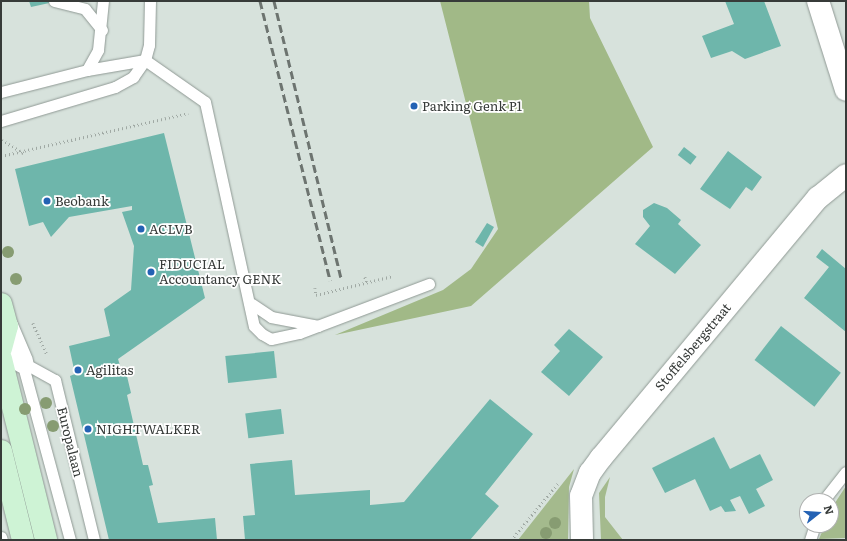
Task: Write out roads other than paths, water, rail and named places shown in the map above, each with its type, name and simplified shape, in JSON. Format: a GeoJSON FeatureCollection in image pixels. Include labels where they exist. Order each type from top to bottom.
{"type":"FeatureCollection","features":[{"type":"Feature","properties":{"kind":"main road","name":"Europalaan"},"geometry":{"type":"LineString","coordinates":[[1,304],[7,326]]}},
{"type":"Feature","properties":{"kind":"main road"},"geometry":{"type":"LineString","coordinates":[[1,348],[7,326]]}},
{"type":"Feature","properties":{"kind":"main road","name":"Europalaan"},"geometry":{"type":"LineString","coordinates":[[12,360],[46,540]]}},
{"type":"Feature","properties":{"kind":"main road"},"geometry":{"type":"LineString","coordinates":[[1,451],[23,540]]}},
{"type":"Feature","properties":{"kind":"street"},"geometry":{"type":"LineString","coordinates":[[818,1],[846,90]]}},
{"type":"Feature","properties":{"kind":"street","name":"Stoffelsbergstraat"},"geometry":{"type":"LineString","coordinates":[[582,540],[581,496],[590,473],[818,198],[846,175]]}},
{"type":"Feature","properties":{"kind":"street","name":"Europalaan"},"geometry":{"type":"LineString","coordinates":[[7,326],[12,360]]}},
{"type":"Feature","properties":{"kind":"lane"},"geometry":{"type":"LineString","coordinates":[[54,1],[85,9],[102,31]]}},
{"type":"Feature","properties":{"kind":"lane"},"geometry":{"type":"LineString","coordinates":[[87,70],[98,50],[102,31],[104,1]]}},
{"type":"Feature","properties":{"kind":"lane"},"geometry":{"type":"LineString","coordinates":[[1,121],[115,87],[133,77],[145,60],[152,27],[150,1]]}},
{"type":"Feature","properties":{"kind":"lane"},"geometry":{"type":"LineString","coordinates":[[1,92],[87,70],[145,60],[205,102],[252,304],[254,326],[271,339],[318,326],[428,284]]}},
{"type":"Feature","properties":{"kind":"lane"},"geometry":{"type":"LineString","coordinates":[[252,304],[271,317],[318,326]]}},
{"type":"Feature","properties":{"kind":"lane","name":"Europalaan"},"geometry":{"type":"LineString","coordinates":[[12,360],[70,540]]}},
{"type":"Feature","properties":{"kind":"lane","name":"Europalaan"},"geometry":{"type":"LineString","coordinates":[[12,360],[55,380],[94,540]]}},
{"type":"Feature","properties":{"kind":"lane"},"geometry":{"type":"LineString","coordinates":[[829,493],[846,472]]}},
{"type":"Feature","properties":{"kind":"railway"},"geometry":{"type":"LineString","coordinates":[[260,1],[330,280]]}},
{"type":"Feature","properties":{"kind":"railway"},"geometry":{"type":"LineString","coordinates":[[274,1],[341,277]]}},
{"type":"Feature","properties":{"kind":"place","name":"Parking Genk P1"},"geometry":{"type":"Point","coordinates":[414,106]}},
{"type":"Feature","properties":{"kind":"place","name":"Beobank"},"geometry":{"type":"Point","coordinates":[47,201]}},
{"type":"Feature","properties":{"kind":"place","name":"ACLVB"},"geometry":{"type":"Point","coordinates":[141,229]}},
{"type":"Feature","properties":{"kind":"place","name":"FIDUCIAL Accountancy GENK"},"geometry":{"type":"Point","coordinates":[151,272]}},
{"type":"Feature","properties":{"kind":"place","name":"Agilitas"},"geometry":{"type":"Point","coordinates":[78,370]}},
{"type":"Feature","properties":{"kind":"place","name":"NIGHTWALKER"},"geometry":{"type":"Point","coordinates":[88,429]}}]}
